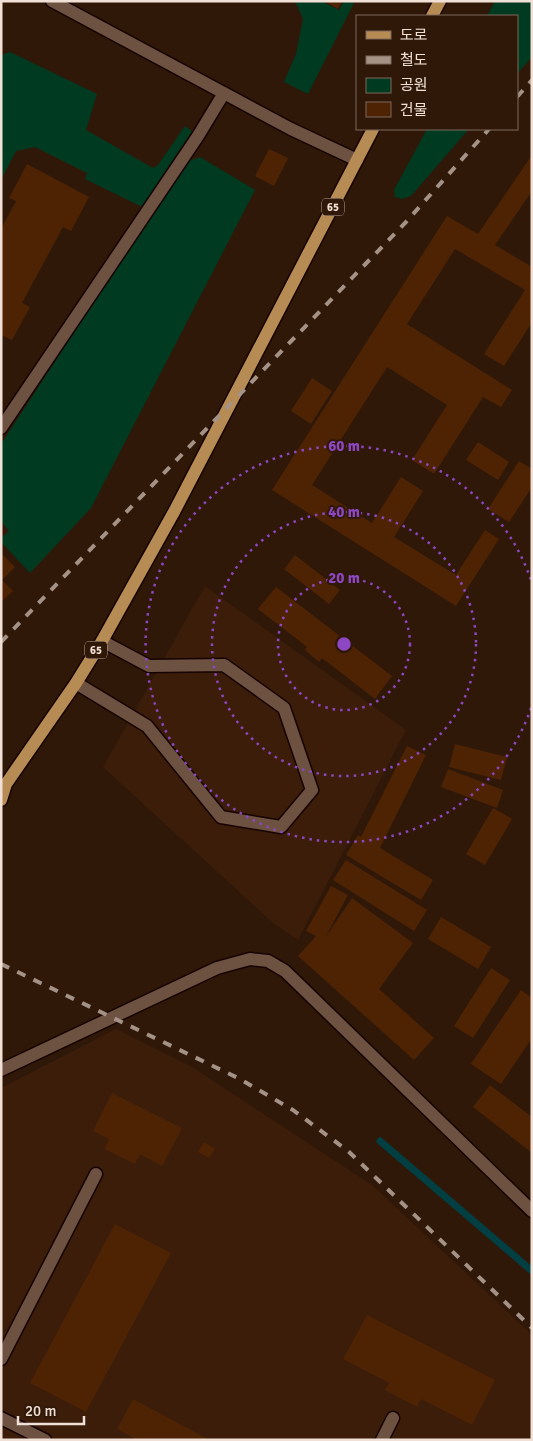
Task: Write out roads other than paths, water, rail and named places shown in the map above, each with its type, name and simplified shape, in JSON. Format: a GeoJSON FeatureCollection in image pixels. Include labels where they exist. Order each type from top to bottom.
{"type":"FeatureCollection","features":[{"type":"Feature","properties":{"kind":"main road"},"geometry":{"type":"LineString","coordinates":[[433,15],[440,1]]}},
{"type":"Feature","properties":{"kind":"main road","name":"65"},"geometry":{"type":"LineString","coordinates":[[1,800],[4,786],[76,683],[102,641],[175,510],[372,130]]}},
{"type":"Feature","properties":{"kind":"street"},"geometry":{"type":"LineString","coordinates":[[52,1],[292,129],[357,160]]}},
{"type":"Feature","properties":{"kind":"street"},"geometry":{"type":"LineString","coordinates":[[1,428],[198,136],[224,93]]}},
{"type":"Feature","properties":{"kind":"street"},"geometry":{"type":"LineString","coordinates":[[76,683],[147,726],[221,817],[281,827],[312,790],[284,708],[224,665],[149,666],[102,641]]}},
{"type":"Feature","properties":{"kind":"street"},"geometry":{"type":"LineString","coordinates":[[1,1070],[218,968],[250,959],[268,961],[285,971],[532,1211]]}},
{"type":"Feature","properties":{"kind":"street"},"geometry":{"type":"LineString","coordinates":[[1,1359],[96,1174]]}},
{"type":"Feature","properties":{"kind":"street"},"geometry":{"type":"LineString","coordinates":[[1,1418],[45,1440]]}},
{"type":"Feature","properties":{"kind":"street"},"geometry":{"type":"LineString","coordinates":[[382,1440],[393,1418]]}},
{"type":"Feature","properties":{"kind":"waterway"},"geometry":{"type":"LineString","coordinates":[[380,1141],[532,1271]]}},
{"type":"Feature","properties":{"kind":"railway"},"geometry":{"type":"LineString","coordinates":[[518,96],[532,80]]}},
{"type":"Feature","properties":{"kind":"railway"},"geometry":{"type":"LineString","coordinates":[[1,642],[406,222],[488,130]]}},
{"type":"Feature","properties":{"kind":"railway"},"geometry":{"type":"LineString","coordinates":[[1,964],[238,1078],[293,1110],[348,1151],[532,1328]]}}]}
